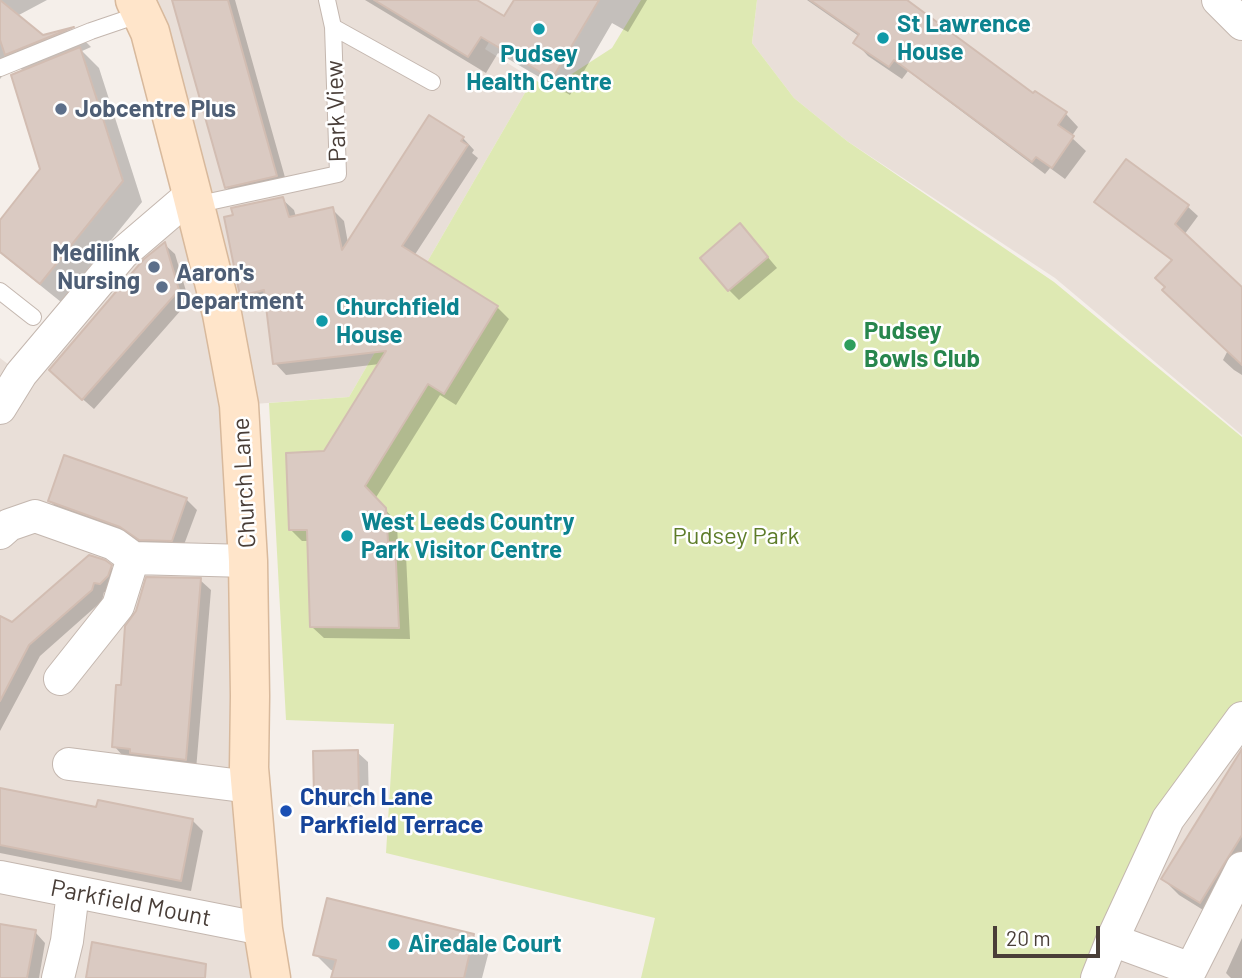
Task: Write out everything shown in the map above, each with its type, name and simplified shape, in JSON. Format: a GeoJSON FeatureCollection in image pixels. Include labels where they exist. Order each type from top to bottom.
{"type":"FeatureCollection","features":[{"type":"Feature","properties":{"kind":"main road","name":"Church Lane"},"geometry":{"type":"LineString","coordinates":[[138,7],[150,32],[193,199],[222,314],[239,405],[248,561],[248,768],[263,929],[271,978]]}},
{"type":"Feature","properties":{"kind":"street"},"geometry":{"type":"LineString","coordinates":[[1218,0],[1242,24]]}},
{"type":"Feature","properties":{"kind":"street"},"geometry":{"type":"LineString","coordinates":[[0,408],[21,374],[123,253],[193,199]]}},
{"type":"Feature","properties":{"kind":"street"},"geometry":{"type":"LineString","coordinates":[[0,533],[9,525],[35,516],[114,544],[133,558],[248,561]]}},
{"type":"Feature","properties":{"kind":"street"},"geometry":{"type":"LineString","coordinates":[[60,679],[118,606],[133,558]]}},
{"type":"Feature","properties":{"kind":"street"},"geometry":{"type":"LineString","coordinates":[[1097,978],[1168,819],[1242,718]]}},
{"type":"Feature","properties":{"kind":"street"},"geometry":{"type":"LineString","coordinates":[[69,764],[250,787]]}},
{"type":"Feature","properties":{"kind":"street"},"geometry":{"type":"LineString","coordinates":[[1112,940],[1191,969],[1242,868]]}},
{"type":"Feature","properties":{"kind":"street","name":"Parkfield Mount"},"geometry":{"type":"LineString","coordinates":[[0,877],[263,929]]}},
{"type":"Feature","properties":{"kind":"street"},"geometry":{"type":"LineString","coordinates":[[58,978],[67,940],[73,892]]}},
{"type":"Feature","properties":{"kind":"lane","name":"Park View"},"geometry":{"type":"LineString","coordinates":[[193,199],[338,174],[333,27],[327,0]]}},
{"type":"Feature","properties":{"kind":"lane"},"geometry":{"type":"LineString","coordinates":[[0,68],[91,31],[138,7]]}},
{"type":"Feature","properties":{"kind":"lane","name":"Park View"},"geometry":{"type":"LineString","coordinates":[[333,27],[432,82]]}},
{"type":"Feature","properties":{"kind":"lane"},"geometry":{"type":"LineString","coordinates":[[0,291],[33,317]]}},
{"type":"Feature","properties":{"kind":"shaded area"},"geometry":{"type":"Polygon","coordinates":[[[135,0],[514,0],[485,49],[533,79],[349,397],[240,405],[271,978],[0,978],[0,358],[21,374],[192,194],[135,0]]]}},
{"type":"Feature","properties":{"kind":"shaded area"},"geometry":{"type":"Polygon","coordinates":[[[757,0],[1242,0],[1242,435],[1055,278],[847,141],[794,98],[752,43],[757,0]]]}},
{"type":"Feature","properties":{"kind":"shaded area"},"geometry":{"type":"Polygon","coordinates":[[[1242,718],[1242,978],[1097,978],[1242,718]]]}},
{"type":"Feature","properties":{"kind":"green space","name":"Pudsey Park"},"geometry":{"type":"Polygon","coordinates":[[[641,0],[757,0],[752,43],[794,98],[847,141],[1054,282],[1242,437],[1242,718],[1097,978],[641,978],[655,918],[386,853],[394,724],[286,720],[269,403],[349,397],[533,79],[550,88],[612,48],[641,0]]]}},
{"type":"Feature","properties":{"kind":"building"},"geometry":{"type":"Polygon","coordinates":[[[0,0],[43,35],[74,27],[5,55],[0,40],[0,0]]]}},
{"type":"Feature","properties":{"kind":"building"},"geometry":{"type":"Polygon","coordinates":[[[172,0],[228,0],[277,176],[225,188],[172,0]]]}},
{"type":"Feature","properties":{"kind":"building"},"geometry":{"type":"Polygon","coordinates":[[[374,0],[477,0],[504,16],[514,0],[599,0],[552,79],[481,37],[468,57],[374,0]]]}},
{"type":"Feature","properties":{"kind":"building"},"geometry":{"type":"Polygon","coordinates":[[[810,0],[907,0],[1033,93],[1035,91],[1067,112],[1058,125],[1074,136],[1052,168],[1036,157],[1032,162],[894,60],[889,67],[853,43],[859,34],[810,0]]]}},
{"type":"Feature","properties":{"kind":"building","name":"Jobcentre Plus"},"geometry":{"type":"Polygon","coordinates":[[[80,47],[123,181],[40,284],[0,252],[0,220],[40,169],[11,75],[80,47]]]}},
{"type":"Feature","properties":{"kind":"building"},"geometry":{"type":"Polygon","coordinates":[[[429,115],[464,137],[461,141],[468,145],[402,246],[498,306],[444,394],[428,384],[365,486],[386,508],[388,542],[395,542],[399,628],[310,627],[307,530],[289,530],[286,453],[324,451],[386,351],[273,364],[264,290],[240,296],[224,217],[233,215],[231,208],[283,197],[289,217],[333,207],[342,250],[429,115]]]}},
{"type":"Feature","properties":{"kind":"building"},"geometry":{"type":"Polygon","coordinates":[[[1126,159],[1189,205],[1175,224],[1242,287],[1242,365],[1162,290],[1165,287],[1155,278],[1172,260],[1094,202],[1126,159]]]}},
{"type":"Feature","properties":{"kind":"building"},"geometry":{"type":"Polygon","coordinates":[[[740,223],[768,257],[728,291],[700,258],[740,223]]]}},
{"type":"Feature","properties":{"kind":"building"},"geometry":{"type":"Polygon","coordinates":[[[165,242],[179,290],[82,400],[49,370],[144,259],[165,242]]]}},
{"type":"Feature","properties":{"kind":"building"},"geometry":{"type":"Polygon","coordinates":[[[64,455],[187,498],[172,541],[139,540],[120,527],[48,501],[64,455]]]}},
{"type":"Feature","properties":{"kind":"building"},"geometry":{"type":"Polygon","coordinates":[[[89,555],[112,565],[108,576],[100,584],[94,583],[92,590],[29,645],[0,701],[0,616],[12,622],[89,555]]]}},
{"type":"Feature","properties":{"kind":"building"},"geometry":{"type":"Polygon","coordinates":[[[146,577],[201,578],[186,760],[130,753],[130,749],[112,747],[116,685],[121,685],[125,626],[136,611],[146,577]]]}},
{"type":"Feature","properties":{"kind":"building"},"geometry":{"type":"Polygon","coordinates":[[[1242,749],[1242,835],[1200,903],[1161,879],[1242,749]]]}},
{"type":"Feature","properties":{"kind":"building"},"geometry":{"type":"Polygon","coordinates":[[[358,750],[359,796],[314,797],[313,751],[358,750]]]}},
{"type":"Feature","properties":{"kind":"building"},"geometry":{"type":"Polygon","coordinates":[[[0,788],[96,807],[98,800],[193,819],[181,881],[0,845],[0,788]]]}},
{"type":"Feature","properties":{"kind":"building","name":"Airedale Court"},"geometry":{"type":"Polygon","coordinates":[[[327,898],[474,934],[464,978],[331,978],[336,960],[313,955],[327,898]]]}},
{"type":"Feature","properties":{"kind":"building"},"geometry":{"type":"Polygon","coordinates":[[[0,924],[36,930],[27,978],[0,978],[0,924]]]}},
{"type":"Feature","properties":{"kind":"building"},"geometry":{"type":"Polygon","coordinates":[[[92,942],[206,964],[205,978],[86,978],[92,942]]]}},
{"type":"Feature","properties":{"kind":"place","name":"Pudsey Health Centre"},"geometry":{"type":"Point","coordinates":[539,29]}},
{"type":"Feature","properties":{"kind":"place","name":"St Lawrence House"},"geometry":{"type":"Point","coordinates":[883,38]}},
{"type":"Feature","properties":{"kind":"place","name":"Jobcentre Plus"},"geometry":{"type":"Point","coordinates":[61,109]}},
{"type":"Feature","properties":{"kind":"place","name":"Medilink Nursing"},"geometry":{"type":"Point","coordinates":[154,267]}},
{"type":"Feature","properties":{"kind":"place","name":"Aaron's Department"},"geometry":{"type":"Point","coordinates":[162,287]}},
{"type":"Feature","properties":{"kind":"place","name":"Churchfield House"},"geometry":{"type":"Point","coordinates":[322,321]}},
{"type":"Feature","properties":{"kind":"place","name":"Pudsey Bowls Club"},"geometry":{"type":"Point","coordinates":[850,345]}},
{"type":"Feature","properties":{"kind":"place","name":"West Leeds Country Park Visitor Centre"},"geometry":{"type":"Point","coordinates":[347,536]}},
{"type":"Feature","properties":{"kind":"place","name":"Church Lane Parkfield Terrace"},"geometry":{"type":"Point","coordinates":[286,811]}},
{"type":"Feature","properties":{"kind":"place","name":"Airedale Court"},"geometry":{"type":"Point","coordinates":[394,944]}}]}
